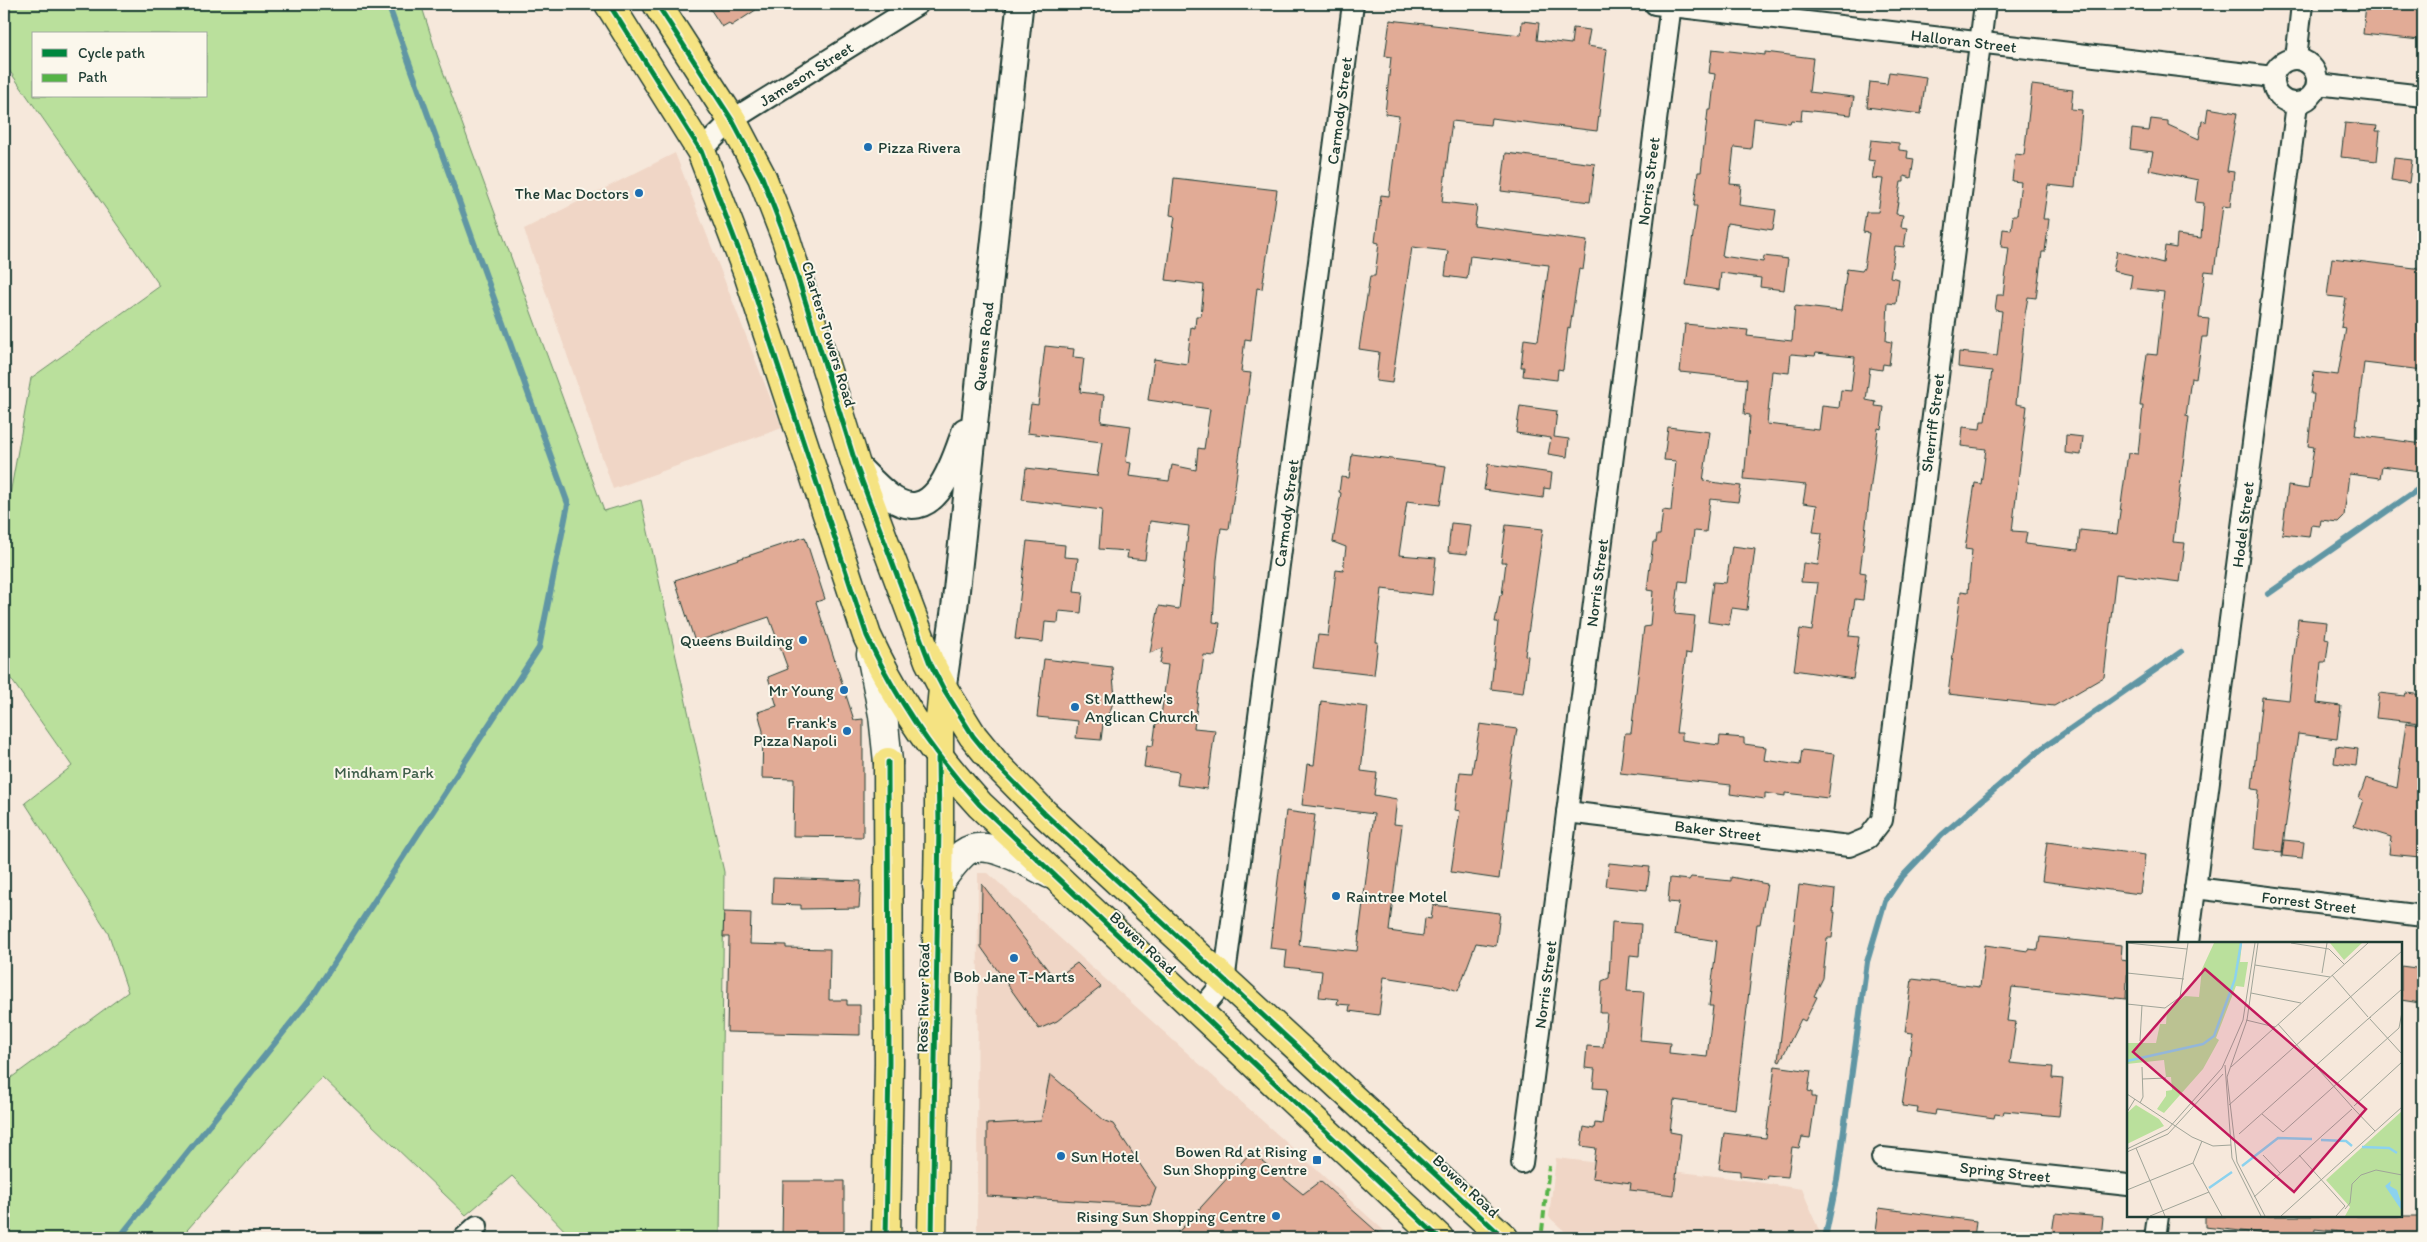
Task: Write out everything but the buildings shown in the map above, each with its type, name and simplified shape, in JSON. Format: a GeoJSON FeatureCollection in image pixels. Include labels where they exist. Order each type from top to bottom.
{"type":"FeatureCollection","features":[{"type":"Feature","properties":{"kind":"main road"},"geometry":{"type":"LineString","coordinates":[[609,4],[701,150],[748,274],[867,636]]}},
{"type":"Feature","properties":{"kind":"main road","name":"Charters Towers Road"},"geometry":{"type":"LineString","coordinates":[[657,4],[732,120],[762,177],[786,239],[856,465],[909,611],[943,688]]}},
{"type":"Feature","properties":{"kind":"main road","name":"Bowen Road"},"geometry":{"type":"LineString","coordinates":[[867,636],[894,690],[938,758],[980,805],[1439,1238]]}},
{"type":"Feature","properties":{"kind":"main road","name":"Ross River Road"},"geometry":{"type":"LineString","coordinates":[[867,636],[882,707],[888,762],[889,1063],[886,1238]]}},
{"type":"Feature","properties":{"kind":"main road","name":"Bowen Road"},"geometry":{"type":"LineString","coordinates":[[943,688],[973,736],[995,763],[1045,814],[1224,982],[1504,1238]]}},
{"type":"Feature","properties":{"kind":"main road","name":"Ross River Road"},"geometry":{"type":"LineString","coordinates":[[932,1238],[938,758],[943,688]]}},
{"type":"Feature","properties":{"kind":"main road"},"geometry":{"type":"LineString","coordinates":[[937,886],[965,852],[984,846],[995,849],[1054,876]]}},
{"type":"Feature","properties":{"kind":"street","name":"Jameson Street"},"geometry":{"type":"LineString","coordinates":[[701,150],[732,120],[918,4]]}},
{"type":"Feature","properties":{"kind":"street","name":"Queens Road"},"geometry":{"type":"LineString","coordinates":[[943,688],[954,616],[1020,4]]}},
{"type":"Feature","properties":{"kind":"street","name":"Carmody Street"},"geometry":{"type":"LineString","coordinates":[[1224,982],[1353,4]]}},
{"type":"Feature","properties":{"kind":"street","name":"Halloran Street"},"geometry":{"type":"LineString","coordinates":[[1666,4],[2273,77]]}},
{"type":"Feature","properties":{"kind":"street","name":"Norris Street"},"geometry":{"type":"LineString","coordinates":[[1522,1163],[1666,4]]}},
{"type":"Feature","properties":{"kind":"street","name":"Sherriff Street"},"geometry":{"type":"LineString","coordinates":[[1868,838],[1882,820],[1985,4]]}},
{"type":"Feature","properties":{"kind":"street"},"geometry":{"type":"LineString","coordinates":[[2296,59],[2302,4]]}},
{"type":"Feature","properties":{"kind":"street"},"geometry":{"type":"LineString","coordinates":[[2296,59],[2309,64],[2314,70],[2317,84],[2310,98],[2297,104],[2289,103],[2277,94],[2273,77],[2281,64],[2296,59]]}},
{"type":"Feature","properties":{"kind":"street"},"geometry":{"type":"LineString","coordinates":[[2317,84],[2423,96]]}},
{"type":"Feature","properties":{"kind":"street","name":"Hodel Street"},"geometry":{"type":"LineString","coordinates":[[2188,942],[2297,104]]}},
{"type":"Feature","properties":{"kind":"street"},"geometry":{"type":"LineString","coordinates":[[856,465],[881,489],[897,501],[915,506],[930,500],[948,476],[978,396]]}},
{"type":"Feature","properties":{"kind":"street","name":"Baker Street"},"geometry":{"type":"LineString","coordinates":[[1567,812],[1849,846],[1868,838]]}},
{"type":"Feature","properties":{"kind":"street","name":"Forrest Street"},"geometry":{"type":"LineString","coordinates":[[2195,888],[2423,916]]}},
{"type":"Feature","properties":{"kind":"street"},"geometry":{"type":"LineString","coordinates":[[1198,1012],[1224,982]]}},
{"type":"Feature","properties":{"kind":"street","name":"Spring Street"},"geometry":{"type":"LineString","coordinates":[[1882,1158],[2127,1185]]}},
{"type":"Feature","properties":{"kind":"street"},"geometry":{"type":"LineString","coordinates":[[2155,1238],[2158,1217]]}},
{"type":"Feature","properties":{"kind":"shaded area"},"geometry":{"type":"Polygon","coordinates":[[[675,153],[782,428],[613,489],[524,229],[675,153]]]}},
{"type":"Feature","properties":{"kind":"shaded area","name":"Rising Sun Shopping Centre"},"geometry":{"type":"Polygon","coordinates":[[[978,873],[988,873],[1392,1238],[977,1238],[978,873]]]}},
{"type":"Feature","properties":{"kind":"shaded area"},"geometry":{"type":"Polygon","coordinates":[[[1556,1158],[1724,1177],[1802,1189],[1822,1238],[1572,1238],[1549,1217],[1556,1158]]]}},
{"type":"Feature","properties":{"kind":"green space","name":"Mindham Park"},"geometry":{"type":"Polygon","coordinates":[[[4,4],[421,4],[437,55],[604,511],[641,500],[724,872],[720,1238],[572,1238],[512,1176],[466,1215],[322,1077],[180,1238],[4,1238],[4,1083],[128,992],[108,932],[25,803],[72,766],[4,669],[4,528],[31,378],[160,286],[4,63],[4,4]]]}},
{"type":"Feature","properties":{"kind":"waterway"},"geometry":{"type":"LineString","coordinates":[[119,1238],[314,994],[539,648],[568,504],[388,4]]}},
{"type":"Feature","properties":{"kind":"waterway"},"geometry":{"type":"LineString","coordinates":[[2268,594],[2423,486]]}},
{"type":"Feature","properties":{"kind":"waterway"},"geometry":{"type":"LineString","coordinates":[[1825,1238],[1837,1180],[1867,962],[1885,901],[1900,879],[1942,835],[2040,750],[2181,652]]}},
{"type":"Feature","properties":{"kind":"marked path"},"geometry":{"type":"LineString","coordinates":[[1542,1231],[1549,1166]]}},
{"type":"Feature","properties":{"kind":"cycle path"},"geometry":{"type":"LineString","coordinates":[[609,4],[701,151],[748,274],[867,636],[890,682],[931,746],[980,805],[1439,1238]]}},
{"type":"Feature","properties":{"kind":"cycle path"},"geometry":{"type":"LineString","coordinates":[[657,4],[732,120],[762,177],[786,239],[856,465],[929,661],[943,688],[973,736],[995,763],[1045,814],[1504,1238]]}},
{"type":"Feature","properties":{"kind":"cycle path"},"geometry":{"type":"LineString","coordinates":[[932,1238],[939,826],[938,758]]}},
{"type":"Feature","properties":{"kind":"cycle path"},"geometry":{"type":"LineString","coordinates":[[886,1238],[889,1063],[888,762]]}},
{"type":"Feature","properties":{"kind":"place","name":"Pizza Rivera"},"geometry":{"type":"Point","coordinates":[868,147]}},
{"type":"Feature","properties":{"kind":"place","name":"The Mac Doctors"},"geometry":{"type":"Point","coordinates":[639,193]}},
{"type":"Feature","properties":{"kind":"place","name":"Queens Building"},"geometry":{"type":"Point","coordinates":[803,640]}},
{"type":"Feature","properties":{"kind":"place","name":"Mr Young"},"geometry":{"type":"Point","coordinates":[844,690]}},
{"type":"Feature","properties":{"kind":"place","name":"St Matthew's Anglican Church"},"geometry":{"type":"Point","coordinates":[1075,707]}},
{"type":"Feature","properties":{"kind":"place","name":"Frank's Pizza Napoli"},"geometry":{"type":"Point","coordinates":[847,731]}},
{"type":"Feature","properties":{"kind":"place","name":"Raintree Motel"},"geometry":{"type":"Point","coordinates":[1336,896]}},
{"type":"Feature","properties":{"kind":"place","name":"Bob Jane T-Marts"},"geometry":{"type":"Point","coordinates":[1014,958]}},
{"type":"Feature","properties":{"kind":"place","name":"Sun Hotel"},"geometry":{"type":"Point","coordinates":[1061,1156]}},
{"type":"Feature","properties":{"kind":"place","name":"Bowen Rd at Rising Sun Shopping Centre"},"geometry":{"type":"Point","coordinates":[1317,1160]}},
{"type":"Feature","properties":{"kind":"place","name":"Rising Sun Shopping Centre"},"geometry":{"type":"Point","coordinates":[1276,1216]}}]}
